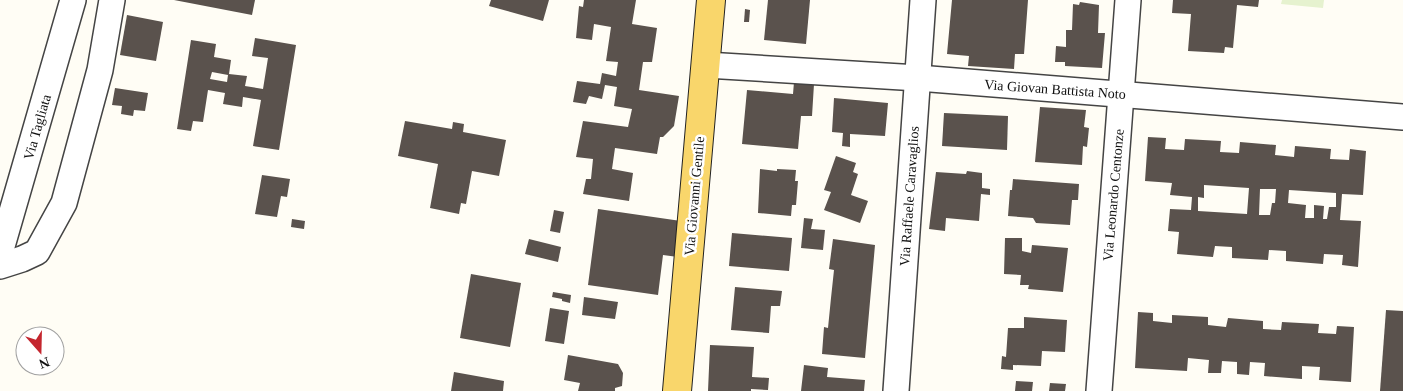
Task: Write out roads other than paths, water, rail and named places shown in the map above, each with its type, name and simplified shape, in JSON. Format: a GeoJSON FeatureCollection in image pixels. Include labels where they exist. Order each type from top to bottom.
{"type":"FeatureCollection","features":[{"type":"Feature","properties":{"kind":"main road","name":"Via Giovanni Gentile"},"geometry":{"type":"LineString","coordinates":[[677,391],[711,0]]}},
{"type":"Feature","properties":{"kind":"street","name":"Via Tagliata"},"geometry":{"type":"LineString","coordinates":[[0,253],[74,0]]}},
{"type":"Feature","properties":{"kind":"street"},"geometry":{"type":"LineString","coordinates":[[0,266],[37,252],[64,203],[100,70],[112,0]]}},
{"type":"Feature","properties":{"kind":"street","name":"Via Raffaele Caravaglios"},"geometry":{"type":"LineString","coordinates":[[896,391],[923,0]]}},
{"type":"Feature","properties":{"kind":"street","name":"Via Leonardo Centonze"},"geometry":{"type":"LineString","coordinates":[[1099,391],[1128,0]]}},
{"type":"Feature","properties":{"kind":"street","name":"Via Giovan Battista Noto"},"geometry":{"type":"LineString","coordinates":[[706,65],[918,78],[1403,117]]}}]}
